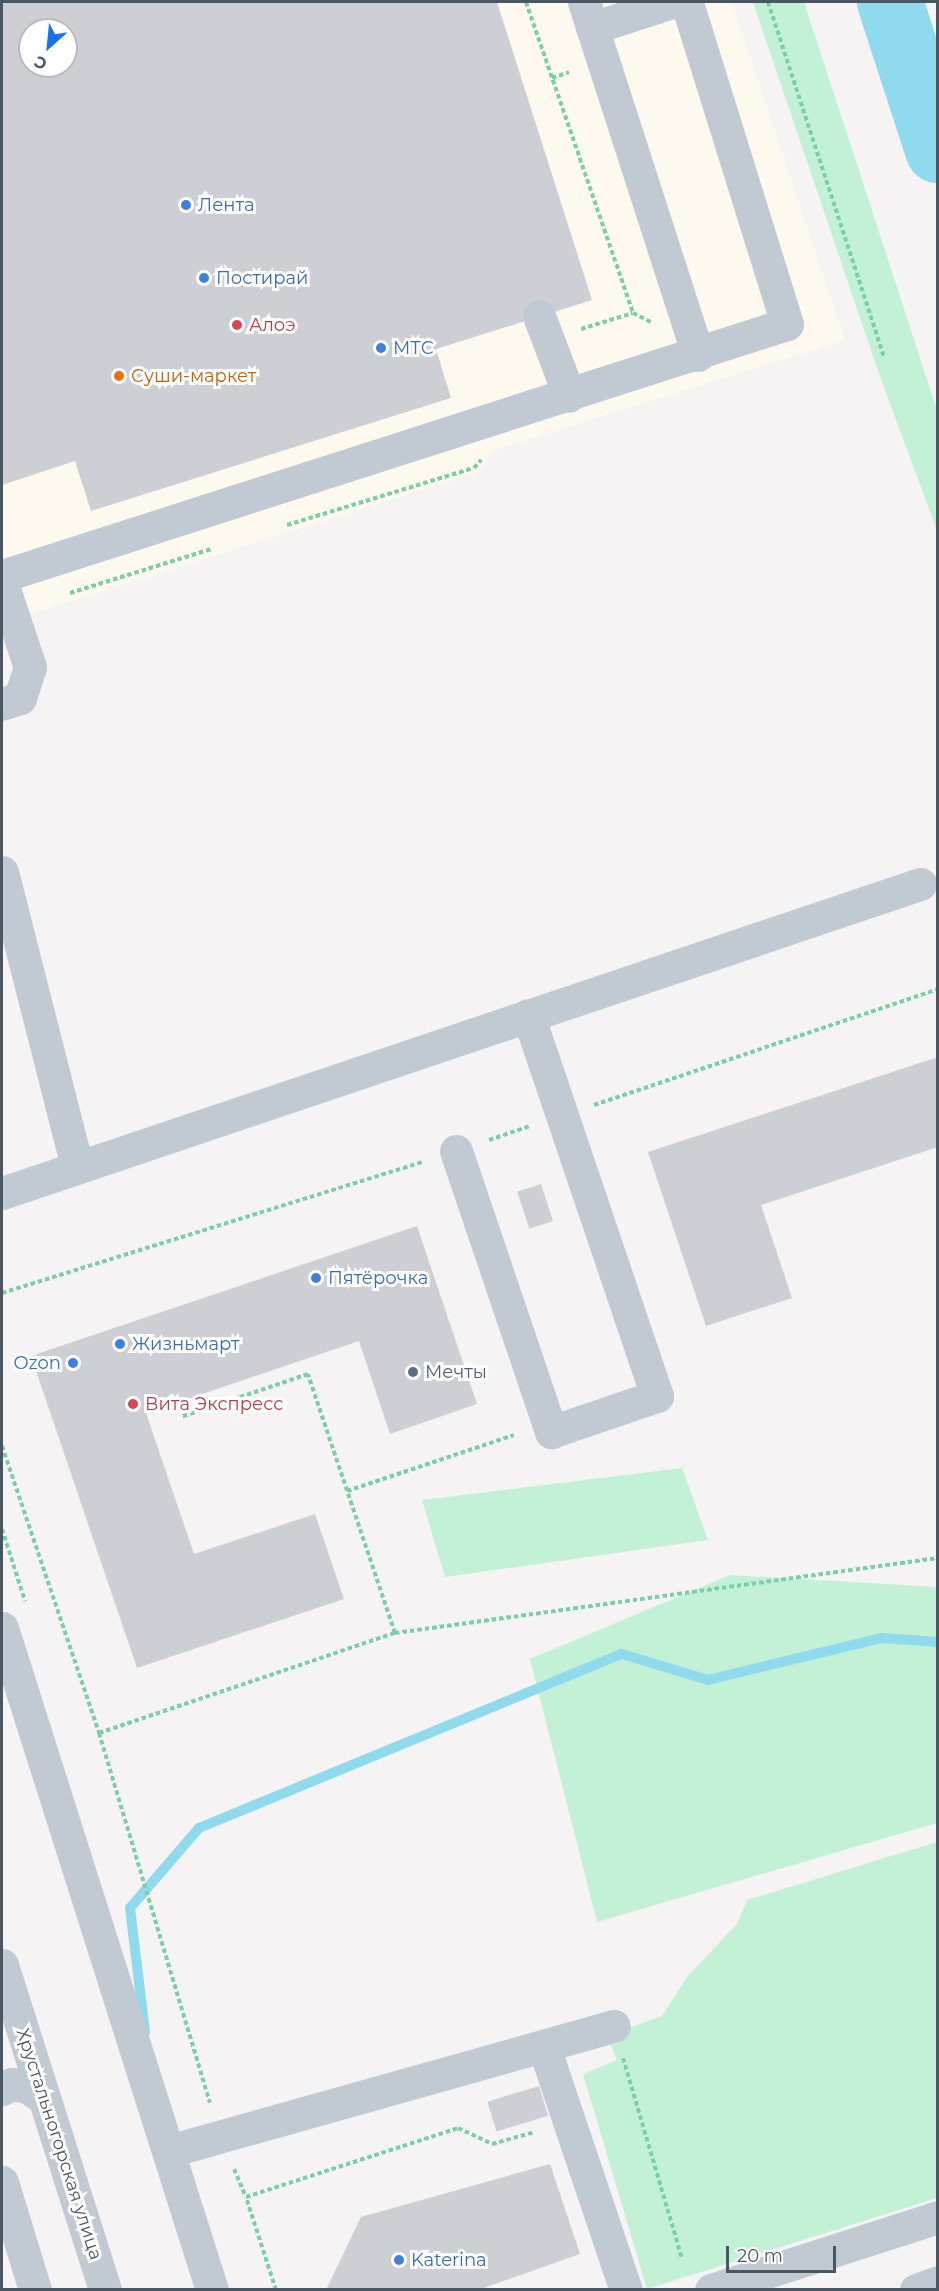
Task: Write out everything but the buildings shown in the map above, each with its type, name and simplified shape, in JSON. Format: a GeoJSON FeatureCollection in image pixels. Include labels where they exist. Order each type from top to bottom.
{"type":"FeatureCollection","features":[{"type":"Feature","properties":{"kind":"street"},"geometry":{"type":"LineString","coordinates":[[672,2],[588,15],[698,355]]}},
{"type":"Feature","properties":{"kind":"street"},"geometry":{"type":"LineString","coordinates":[[2,576],[698,355],[787,324],[687,2]]}},
{"type":"Feature","properties":{"kind":"street"},"geometry":{"type":"LineString","coordinates":[[539,316],[569,395]]}},
{"type":"Feature","properties":{"kind":"street"},"geometry":{"type":"LineString","coordinates":[[2,583],[30,667],[11,701]]}},
{"type":"Feature","properties":{"kind":"street"},"geometry":{"type":"LineString","coordinates":[[2,872],[77,1167]]}},
{"type":"Feature","properties":{"kind":"street"},"geometry":{"type":"LineString","coordinates":[[2,1193],[920,884]]}},
{"type":"Feature","properties":{"kind":"street"},"geometry":{"type":"LineString","coordinates":[[456,1151],[551,1432],[657,1396],[528,1015]]}},
{"type":"Feature","properties":{"kind":"street"},"geometry":{"type":"LineString","coordinates":[[2,1628],[212,2289]]}},
{"type":"Feature","properties":{"kind":"street","name":"Хрустальногорская улица"},"geometry":{"type":"LineString","coordinates":[[2,1965],[105,2289]]}},
{"type":"Feature","properties":{"kind":"street"},"geometry":{"type":"LineString","coordinates":[[169,2151],[614,2026]]}},
{"type":"Feature","properties":{"kind":"street"},"geometry":{"type":"LineString","coordinates":[[544,2047],[626,2289]]}},
{"type":"Feature","properties":{"kind":"street"},"geometry":{"type":"LineString","coordinates":[[2,2089],[12,2084],[27,2087],[44,2098]]}},
{"type":"Feature","properties":{"kind":"street"},"geometry":{"type":"LineString","coordinates":[[2,2182],[35,2289]]}},
{"type":"Feature","properties":{"kind":"street"},"geometry":{"type":"LineString","coordinates":[[711,2289],[938,2217]]}},
{"type":"Feature","properties":{"kind":"street"},"geometry":{"type":"LineString","coordinates":[[916,2289],[938,2282]]}},
{"type":"Feature","properties":{"kind":"path"},"geometry":{"type":"LineString","coordinates":[[526,2],[633,313]]}},
{"type":"Feature","properties":{"kind":"path"},"geometry":{"type":"LineString","coordinates":[[768,2],[884,356]]}},
{"type":"Feature","properties":{"kind":"path"},"geometry":{"type":"LineString","coordinates":[[181,1417],[308,1374],[395,1633]]}},
{"type":"Feature","properties":{"kind":"path"},"geometry":{"type":"LineString","coordinates":[[347,1491],[523,1432]]}},
{"type":"Feature","properties":{"kind":"path"},"geometry":{"type":"LineString","coordinates":[[2,1446],[99,1733],[220,2136],[246,2197],[276,2289]]}},
{"type":"Feature","properties":{"kind":"path"},"geometry":{"type":"LineString","coordinates":[[99,1733],[395,1633],[938,1558]]}},
{"type":"Feature","properties":{"kind":"path"},"geometry":{"type":"LineString","coordinates":[[614,2026],[681,2259]]}},
{"type":"Feature","properties":{"kind":"path"},"geometry":{"type":"LineString","coordinates":[[246,2197],[458,2128],[492,2144],[537,2131]]}},
{"type":"Feature","properties":{"kind":"shaded area","name":"Лента"},"geometry":{"type":"Polygon","coordinates":[[[2,2],[732,2],[845,340],[491,451],[481,471],[2,623],[2,2]]]}},
{"type":"Feature","properties":{"kind":"green space"},"geometry":{"type":"Polygon","coordinates":[[[753,2],[804,2],[937,410],[937,531],[877,368],[753,2]]]}},
{"type":"Feature","properties":{"kind":"green space"},"geometry":{"type":"Polygon","coordinates":[[[682,1468],[708,1540],[445,1577],[422,1500],[682,1468]]]}},
{"type":"Feature","properties":{"kind":"green space"},"geometry":{"type":"Polygon","coordinates":[[[730,1575],[937,1587],[937,1823],[597,1922],[530,1659],[730,1575]]]}},
{"type":"Feature","properties":{"kind":"green space"},"geometry":{"type":"Polygon","coordinates":[[[937,1842],[937,2198],[647,2289],[583,2074],[617,2060],[607,2036],[662,2016],[687,1977],[737,1924],[747,1900],[937,1842]]]}},
{"type":"Feature","properties":{"kind":"waterway"},"geometry":{"type":"LineString","coordinates":[[890,2],[938,150]]}},
{"type":"Feature","properties":{"kind":"waterway"},"geometry":{"type":"LineString","coordinates":[[145,2032],[130,1908],[199,1828],[622,1654],[708,1680],[882,1638],[938,1642]]}},
{"type":"Feature","properties":{"kind":"place","name":"Лента"},"geometry":{"type":"Point","coordinates":[186,205]}},
{"type":"Feature","properties":{"kind":"place","name":"Постирай"},"geometry":{"type":"Point","coordinates":[204,278]}},
{"type":"Feature","properties":{"kind":"place","name":"Алоэ"},"geometry":{"type":"Point","coordinates":[237,325]}},
{"type":"Feature","properties":{"kind":"place","name":"МТС"},"geometry":{"type":"Point","coordinates":[381,348]}},
{"type":"Feature","properties":{"kind":"place","name":"Суши-маркет"},"geometry":{"type":"Point","coordinates":[119,376]}},
{"type":"Feature","properties":{"kind":"place","name":"Пятёрочка"},"geometry":{"type":"Point","coordinates":[316,1278]}},
{"type":"Feature","properties":{"kind":"place","name":"Жизньмарт"},"geometry":{"type":"Point","coordinates":[120,1344]}},
{"type":"Feature","properties":{"kind":"place","name":"Ozon"},"geometry":{"type":"Point","coordinates":[73,1363]}},
{"type":"Feature","properties":{"kind":"place","name":"Мечты"},"geometry":{"type":"Point","coordinates":[413,1372]}},
{"type":"Feature","properties":{"kind":"place","name":"Вита Экспресс"},"geometry":{"type":"Point","coordinates":[133,1404]}},
{"type":"Feature","properties":{"kind":"place","name":"Katerina"},"geometry":{"type":"Point","coordinates":[399,2260]}}]}
